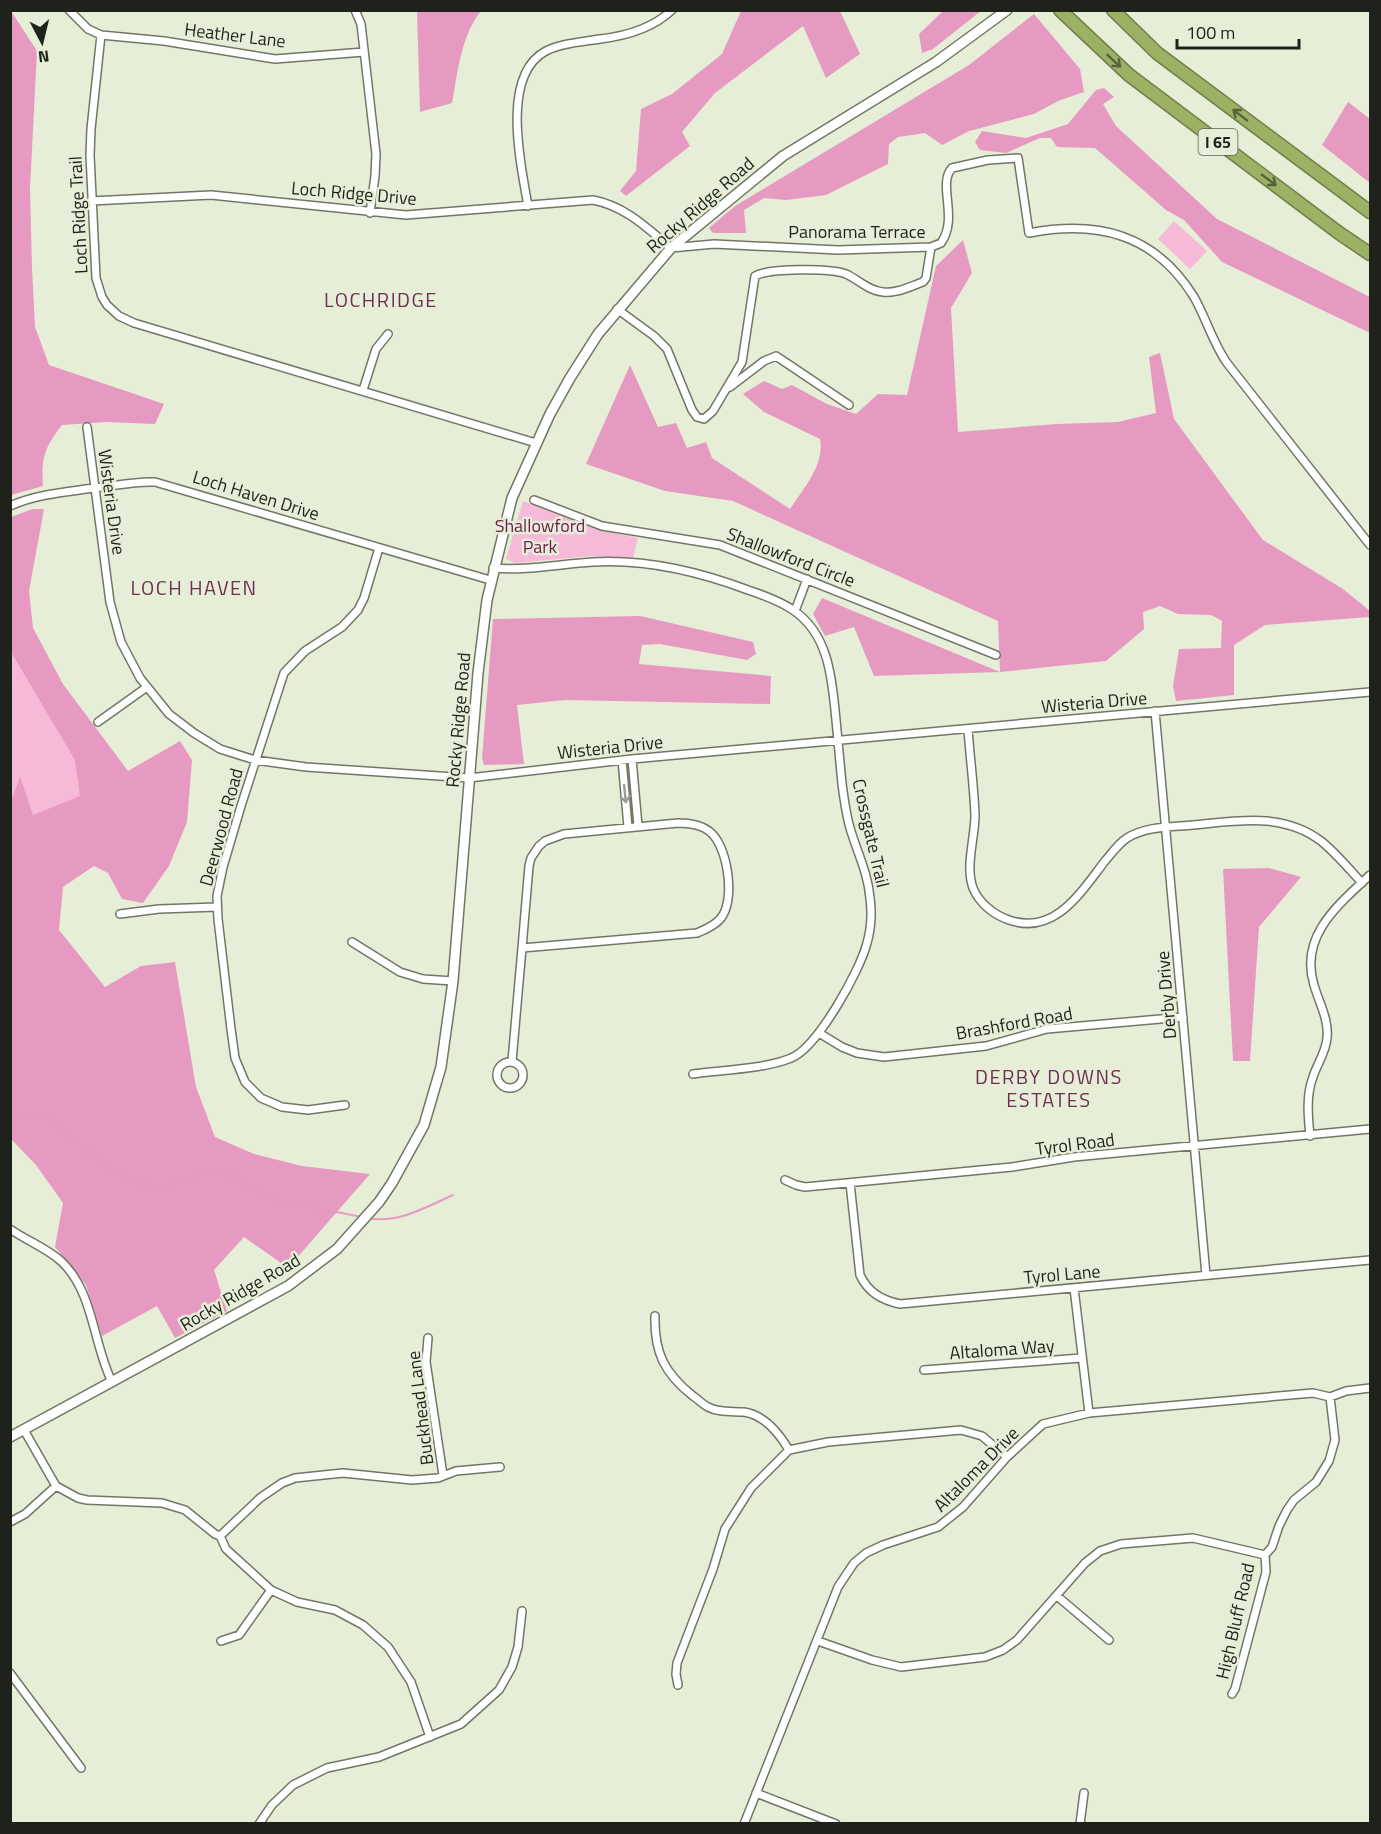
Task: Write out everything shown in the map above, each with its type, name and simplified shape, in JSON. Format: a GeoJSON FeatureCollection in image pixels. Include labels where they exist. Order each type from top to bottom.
{"type":"FeatureCollection","features":[{"type":"Feature","properties":{"kind":"highway","name":"I 65"},"geometry":{"type":"LineString","coordinates":[[1060,10],[1129,75],[1339,233],[1371,254]]}},
{"type":"Feature","properties":{"kind":"highway","name":"I 65"},"geometry":{"type":"LineString","coordinates":[[1113,10],[1157,53],[1371,212]]}},
{"type":"Feature","properties":{"kind":"main road","name":"Rocky Ridge Road"},"geometry":{"type":"LineString","coordinates":[[10,1437],[288,1286],[323,1261],[344,1242],[379,1202],[424,1125],[436,1090],[445,1044],[453,981],[481,641],[490,580],[512,498],[559,396],[581,358],[617,309],[670,248],[783,156],[936,62],[1007,10]]}},
{"type":"Feature","properties":{"kind":"street"},"geometry":{"type":"LineString","coordinates":[[69,10],[88,29],[102,35]]}},
{"type":"Feature","properties":{"kind":"street"},"geometry":{"type":"LineString","coordinates":[[356,10],[361,24],[375,154],[375,176],[370,213]]}},
{"type":"Feature","properties":{"kind":"street"},"geometry":{"type":"LineString","coordinates":[[528,206],[517,112],[521,81],[532,62],[545,52],[562,45],[637,32],[665,17],[672,10]]}},
{"type":"Feature","properties":{"kind":"street","name":"Heather Lane"},"geometry":{"type":"LineString","coordinates":[[102,35],[164,41],[275,59],[364,52]]}},
{"type":"Feature","properties":{"kind":"street","name":"Loch Ridge Trail"},"geometry":{"type":"LineString","coordinates":[[102,35],[91,129],[91,201],[98,287],[107,305],[119,316],[134,323],[536,443]]}},
{"type":"Feature","properties":{"kind":"street","name":"Panorama Terrace"},"geometry":{"type":"LineString","coordinates":[[670,248],[714,243],[838,250],[931,247],[941,243],[949,229],[947,176],[952,168],[988,160],[1018,158],[1029,233],[1052,228],[1077,227],[1106,231],[1138,243],[1169,264],[1194,298],[1214,342],[1227,363],[1371,544]]}},
{"type":"Feature","properties":{"kind":"street","name":"Loch Ridge Drive"},"geometry":{"type":"LineString","coordinates":[[91,201],[211,195],[264,199],[370,213],[425,215],[593,200],[609,203],[633,216],[670,248]]}},
{"type":"Feature","properties":{"kind":"street"},"geometry":{"type":"LineString","coordinates":[[617,309],[668,349],[692,410],[698,417],[704,419],[713,411],[742,362],[755,276],[766,271],[825,270],[845,274],[875,291],[885,293],[923,282],[926,278],[931,247]]}},
{"type":"Feature","properties":{"kind":"street"},"geometry":{"type":"LineString","coordinates":[[363,390],[376,349],[388,334]]}},
{"type":"Feature","properties":{"kind":"street"},"geometry":{"type":"LineString","coordinates":[[725,390],[764,361],[776,356],[849,405]]}},
{"type":"Feature","properties":{"kind":"street","name":"Wisteria Drive"},"geometry":{"type":"LineString","coordinates":[[87,427],[110,602],[121,642],[147,687],[169,714],[220,749],[255,760],[306,767],[469,778],[621,760],[1371,692]]}},
{"type":"Feature","properties":{"kind":"street","name":"Loch Haven Drive"},"geometry":{"type":"LineString","coordinates":[[10,506],[33,497],[95,488],[147,481],[167,484],[490,580]]}},
{"type":"Feature","properties":{"kind":"street","name":"Shallowford Circle"},"geometry":{"type":"LineString","coordinates":[[534,500],[602,526],[720,544],[996,655]]}},
{"type":"Feature","properties":{"kind":"street","name":"Deerwood Road"},"geometry":{"type":"LineString","coordinates":[[345,1106],[308,1110],[282,1107],[261,1098],[245,1082],[235,1058],[224,982],[217,907],[224,867],[255,760],[284,673],[304,651],[342,627],[358,610],[364,598],[379,548]]}},
{"type":"Feature","properties":{"kind":"street"},"geometry":{"type":"LineString","coordinates":[[493,568],[512,570],[606,562],[684,570],[711,576],[767,597],[795,611],[807,579]]}},
{"type":"Feature","properties":{"kind":"street","name":"Crossgate Trail"},"geometry":{"type":"LineString","coordinates":[[693,1074],[783,1061],[801,1053],[819,1033],[860,963],[868,942],[871,920],[870,897],[867,876],[846,811],[830,665],[816,636],[795,611]]}},
{"type":"Feature","properties":{"kind":"street"},"geometry":{"type":"LineString","coordinates":[[98,722],[147,687]]}},
{"type":"Feature","properties":{"kind":"street","name":"Derby Drive"},"geometry":{"type":"LineString","coordinates":[[1155,711],[1206,1275]]}},
{"type":"Feature","properties":{"kind":"street"},"geometry":{"type":"LineString","coordinates":[[968,729],[975,815],[970,862],[971,881],[980,900],[997,916],[1014,922],[1034,924],[1060,914],[1075,900],[1119,844],[1137,834],[1165,828],[1256,820],[1285,823],[1321,841],[1362,883]]}},
{"type":"Feature","properties":{"kind":"street"},"geometry":{"type":"LineString","coordinates":[[632,759],[639,826]]}},
{"type":"Feature","properties":{"kind":"street"},"geometry":{"type":"LineString","coordinates":[[621,760],[628,827]]}},
{"type":"Feature","properties":{"kind":"street"},"geometry":{"type":"LineString","coordinates":[[512,1061],[522,948],[531,858],[539,846],[545,841],[564,834],[689,823],[708,830],[715,837],[723,853],[729,897],[723,916],[717,922],[697,933],[522,948]]}},
{"type":"Feature","properties":{"kind":"street"},"geometry":{"type":"LineString","coordinates":[[1310,1136],[1310,1089],[1328,1032],[1325,1015],[1312,978],[1311,952],[1325,920],[1371,875]]}},
{"type":"Feature","properties":{"kind":"street"},"geometry":{"type":"LineString","coordinates":[[120,914],[159,909],[217,907]]}},
{"type":"Feature","properties":{"kind":"street"},"geometry":{"type":"LineString","coordinates":[[352,942],[400,972],[423,979],[453,981]]}},
{"type":"Feature","properties":{"kind":"street","name":"Brashford Road"},"geometry":{"type":"LineString","coordinates":[[819,1033],[857,1053],[884,1056],[986,1046],[1047,1029],[1183,1017]]}},
{"type":"Feature","properties":{"kind":"street"},"geometry":{"type":"LineString","coordinates":[[512,1061],[521,1066],[524,1077],[518,1086],[508,1088],[499,1083],[497,1073],[502,1064],[512,1061]]}},
{"type":"Feature","properties":{"kind":"street","name":"Tyrol Road"},"geometry":{"type":"LineString","coordinates":[[785,1180],[805,1187],[1012,1167],[1074,1157],[1371,1129]]}},
{"type":"Feature","properties":{"kind":"street","name":"Tyrol Lane"},"geometry":{"type":"LineString","coordinates":[[850,1183],[860,1275],[867,1287],[885,1300],[908,1304],[1371,1260]]}},
{"type":"Feature","properties":{"kind":"street"},"geometry":{"type":"LineString","coordinates":[[10,1229],[56,1257],[74,1277],[86,1300],[103,1361],[112,1382]]}},
{"type":"Feature","properties":{"kind":"street"},"geometry":{"type":"LineString","coordinates":[[1074,1288],[1089,1413]]}},
{"type":"Feature","properties":{"kind":"street"},"geometry":{"type":"LineString","coordinates":[[655,1316],[655,1337],[659,1354],[680,1385],[708,1407],[728,1413],[745,1412],[763,1419],[779,1434],[789,1450]]}},
{"type":"Feature","properties":{"kind":"street","name":"Buckhead Lane"},"geometry":{"type":"LineString","coordinates":[[428,1338],[426,1362],[443,1475]]}},
{"type":"Feature","properties":{"kind":"street","name":"Altaloma Way"},"geometry":{"type":"LineString","coordinates":[[924,1370],[1081,1358]]}},
{"type":"Feature","properties":{"kind":"street","name":"Altaloma Drive"},"geometry":{"type":"LineString","coordinates":[[744,1824],[838,1587],[854,1563],[866,1553],[884,1545],[938,1527],[963,1507],[1007,1457],[1043,1424],[1089,1413],[1312,1394],[1330,1397],[1346,1391],[1371,1388]]}},
{"type":"Feature","properties":{"kind":"street","name":"High Bluff Road"},"geometry":{"type":"LineString","coordinates":[[1232,1694],[1266,1572],[1266,1556],[1287,1510],[1294,1500],[1316,1482],[1329,1461],[1335,1440],[1330,1397]]}},
{"type":"Feature","properties":{"kind":"street"},"geometry":{"type":"LineString","coordinates":[[24,1430],[56,1486],[78,1498],[87,1500],[162,1503],[185,1510],[220,1536],[226,1550],[271,1590],[297,1602],[335,1610],[363,1625],[388,1647],[411,1682],[430,1737]]}},
{"type":"Feature","properties":{"kind":"street"},"geometry":{"type":"LineString","coordinates":[[678,1685],[675,1674],[677,1663],[713,1569],[725,1528],[751,1488],[789,1450],[828,1442],[962,1430],[982,1436],[1007,1457]]}},
{"type":"Feature","properties":{"kind":"street"},"geometry":{"type":"LineString","coordinates":[[220,1536],[260,1498],[282,1483],[295,1478],[343,1473],[412,1480],[438,1478],[456,1471],[500,1467]]}},
{"type":"Feature","properties":{"kind":"street"},"geometry":{"type":"LineString","coordinates":[[10,1522],[25,1514],[56,1486]]}},
{"type":"Feature","properties":{"kind":"street"},"geometry":{"type":"LineString","coordinates":[[818,1641],[872,1660],[901,1666],[985,1657],[1003,1650],[1017,1640],[1085,1563],[1100,1551],[1121,1544],[1193,1538],[1266,1556]]}},
{"type":"Feature","properties":{"kind":"street"},"geometry":{"type":"LineString","coordinates":[[221,1641],[239,1635],[271,1590]]}},
{"type":"Feature","properties":{"kind":"street"},"geometry":{"type":"LineString","coordinates":[[1057,1596],[1109,1640]]}},
{"type":"Feature","properties":{"kind":"street"},"geometry":{"type":"LineString","coordinates":[[260,1824],[272,1804],[293,1785],[327,1768],[379,1757],[461,1724],[499,1690],[512,1667],[518,1647],[522,1611]]}},
{"type":"Feature","properties":{"kind":"street"},"geometry":{"type":"LineString","coordinates":[[10,1673],[81,1768]]}},
{"type":"Feature","properties":{"kind":"street"},"geometry":{"type":"LineString","coordinates":[[756,1793],[836,1824]]}},
{"type":"Feature","properties":{"kind":"street"},"geometry":{"type":"LineString","coordinates":[[1080,1824],[1084,1793]]}},
{"type":"Feature","properties":{"kind":"green space"},"geometry":{"type":"Polygon","coordinates":[[[1174,221],[1207,251],[1190,269],[1158,239],[1174,221]]]}},
{"type":"Feature","properties":{"kind":"green space","name":"Shallowford Park"},"geometry":{"type":"Polygon","coordinates":[[[523,501],[599,530],[638,538],[632,562],[591,556],[515,563],[506,559],[523,501]]]}},
{"type":"Feature","properties":{"kind":"green space"},"geometry":{"type":"Polygon","coordinates":[[[33,509],[22,614],[110,788],[11,829],[11,517],[33,509]]]}},
{"type":"Feature","properties":{"kind":"shaded area"},"geometry":{"type":"Polygon","coordinates":[[[944,10],[981,11],[933,49],[922,53],[919,34],[944,10]]]}},
{"type":"Feature","properties":{"kind":"shaded area"},"geometry":{"type":"Polygon","coordinates":[[[11,11],[37,51],[30,189],[32,268],[35,327],[49,365],[164,404],[155,424],[106,422],[62,425],[45,453],[43,486],[11,495],[11,11]]]}},
{"type":"Feature","properties":{"kind":"shaded area"},"geometry":{"type":"Polygon","coordinates":[[[417,11],[481,11],[465,43],[452,103],[420,112],[417,11]]]}},
{"type":"Feature","properties":{"kind":"shaded area"},"geometry":{"type":"Polygon","coordinates":[[[741,11],[840,11],[860,54],[826,78],[803,26],[715,93],[682,132],[690,146],[626,196],[620,191],[636,171],[641,109],[672,94],[722,54],[741,11]]]}},
{"type":"Feature","properties":{"kind":"shaded area"},"geometry":{"type":"Polygon","coordinates":[[[1034,14],[1080,69],[1084,92],[1058,101],[1034,114],[969,131],[942,145],[925,133],[898,137],[889,144],[888,164],[826,195],[786,200],[764,198],[744,210],[746,233],[713,233],[709,228],[735,206],[969,65],[1034,14]]]}},
{"type":"Feature","properties":{"kind":"shaded area"},"geometry":{"type":"Polygon","coordinates":[[[1104,88],[1114,97],[1103,104],[1116,126],[1217,219],[1370,297],[1370,333],[1222,262],[1184,220],[1166,210],[1095,148],[1057,147],[1051,138],[1040,138],[1006,153],[980,150],[975,142],[982,131],[1026,138],[1068,124],[1096,90],[1104,88]]]}},
{"type":"Feature","properties":{"kind":"shaded area"},"geometry":{"type":"Polygon","coordinates":[[[1348,102],[1370,119],[1370,183],[1322,145],[1348,102]]]}},
{"type":"Feature","properties":{"kind":"shaded area"},"geometry":{"type":"Polygon","coordinates":[[[963,240],[972,273],[951,308],[958,432],[1057,424],[1118,422],[1156,413],[1149,357],[1160,353],[1174,419],[1263,540],[1343,589],[1370,611],[1370,617],[1265,625],[1234,645],[1234,695],[1176,701],[1173,686],[1179,649],[1221,648],[1222,621],[1211,615],[1178,614],[1160,606],[1143,612],[1144,629],[1106,661],[1000,672],[998,621],[733,501],[665,491],[586,464],[630,365],[658,427],[676,423],[687,448],[706,442],[712,458],[790,509],[807,485],[816,467],[821,449],[820,439],[764,412],[743,394],[764,381],[782,389],[792,385],[827,404],[856,414],[878,394],[907,395],[936,266],[963,240]]]}},
{"type":"Feature","properties":{"kind":"shaded area"},"geometry":{"type":"Polygon","coordinates":[[[33,509],[44,509],[29,591],[33,628],[63,684],[128,771],[180,741],[192,760],[187,822],[169,866],[143,903],[122,899],[108,873],[94,866],[63,887],[59,930],[105,987],[141,966],[175,962],[196,1087],[215,1137],[254,1154],[302,1166],[370,1174],[288,1268],[244,1237],[214,1270],[227,1311],[175,1338],[157,1306],[102,1336],[86,1285],[55,1247],[63,1203],[36,1165],[11,1139],[11,801],[20,777],[33,815],[80,796],[75,760],[11,652],[11,517],[33,509]]]}},
{"type":"Feature","properties":{"kind":"shaded area"},"geometry":{"type":"Polygon","coordinates":[[[822,598],[1000,672],[874,676],[854,627],[825,636],[813,614],[822,598]]]}},
{"type":"Feature","properties":{"kind":"shaded area"},"geometry":{"type":"Polygon","coordinates":[[[640,616],[753,642],[756,654],[747,660],[660,644],[642,645],[639,664],[771,676],[770,704],[565,700],[517,705],[524,764],[484,765],[482,758],[493,619],[640,616]]]}},
{"type":"Feature","properties":{"kind":"shaded area"},"geometry":{"type":"Polygon","coordinates":[[[1269,868],[1301,877],[1259,927],[1250,1061],[1233,1061],[1223,869],[1269,868]]]}},
{"type":"Feature","properties":{"kind":"waterway"},"geometry":{"type":"LineString","coordinates":[[10,1117],[51,1118],[106,1165],[137,1182],[154,1186],[170,1185],[209,1171],[223,1170],[274,1201],[362,1217]]}},
{"type":"Feature","properties":{"kind":"waterway"},"geometry":{"type":"LineString","coordinates":[[368,1218],[401,1217],[453,1195]]}},
{"type":"Feature","properties":{"kind":"district","name":"LOCHRIDGE"},"geometry":{"type":"Point","coordinates":[381,299]}},
{"type":"Feature","properties":{"kind":"district","name":"LOCH HAVEN"},"geometry":{"type":"Point","coordinates":[194,587]}},
{"type":"Feature","properties":{"kind":"district","name":"DERBY DOWNS ESTATES"},"geometry":{"type":"Point","coordinates":[1049,1088]}}]}
